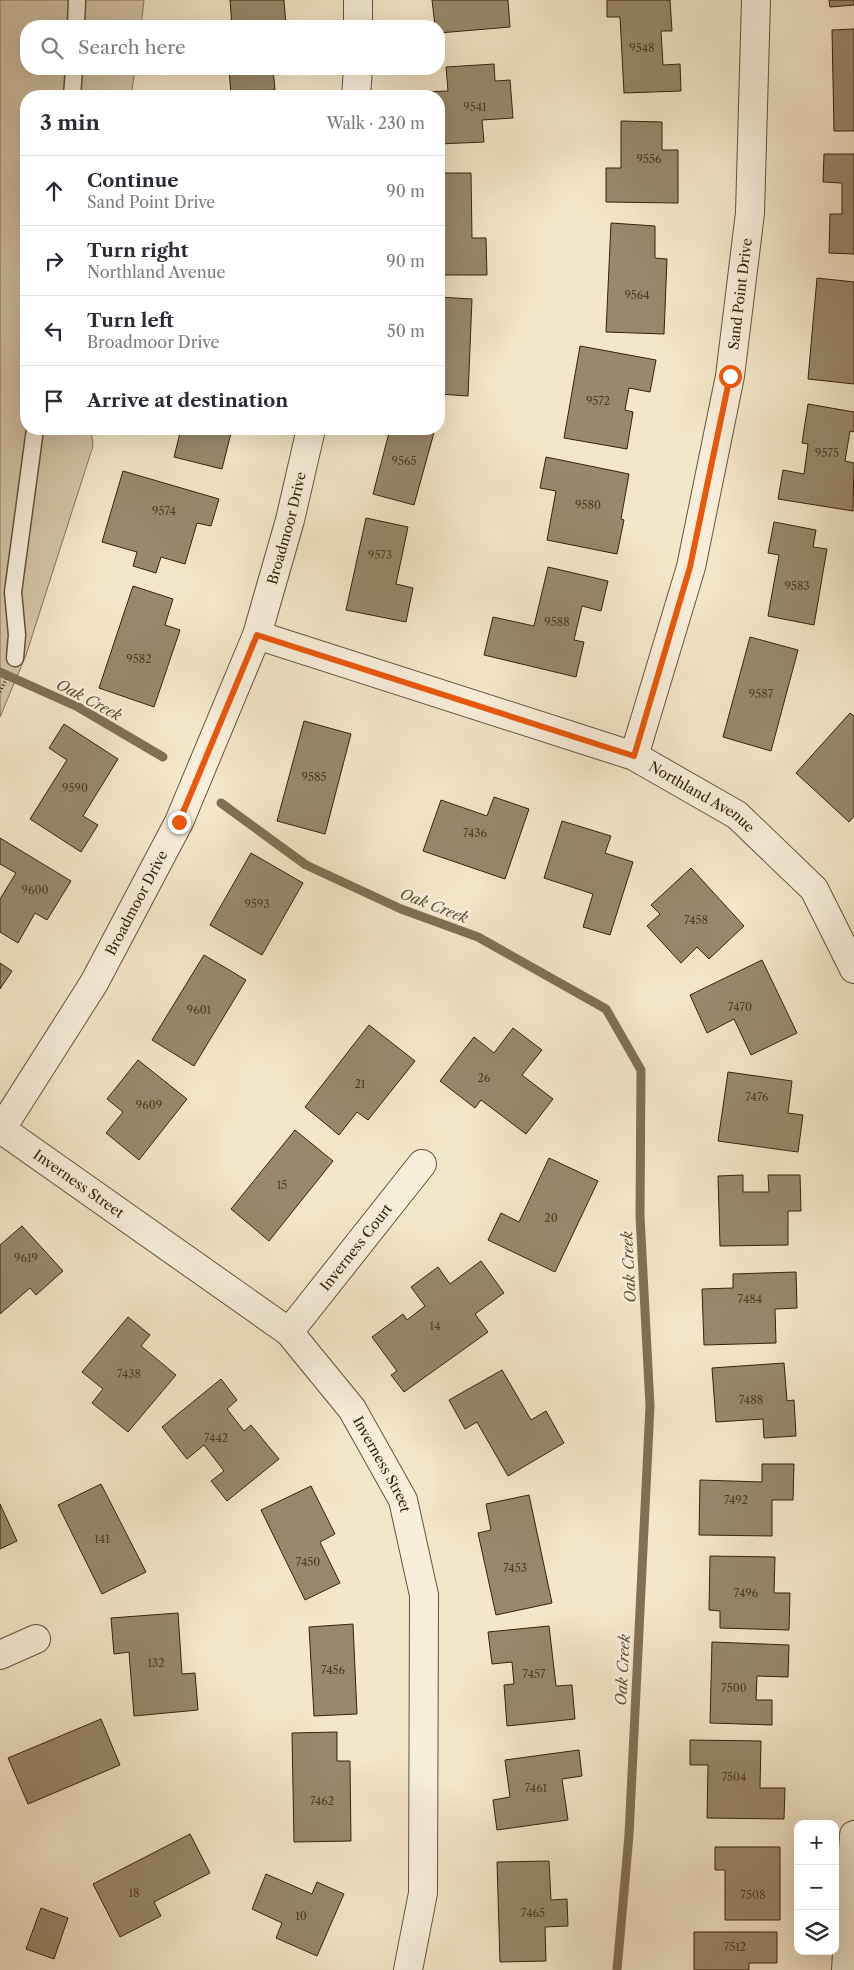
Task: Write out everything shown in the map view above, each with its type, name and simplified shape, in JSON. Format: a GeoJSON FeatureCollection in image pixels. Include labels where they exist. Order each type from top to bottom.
{"type":"FeatureCollection","features":[{"type":"Feature","properties":{"kind":"street"},"geometry":{"type":"LineString","coordinates":[[358,0],[358,20]]}},
{"type":"Feature","properties":{"kind":"street","name":"Sand Point Drive"},"geometry":{"type":"LineString","coordinates":[[634,756],[690,567],[730,376],[750,213],[756,0]]}},
{"type":"Feature","properties":{"kind":"street"},"geometry":{"type":"LineString","coordinates":[[356,90],[358,75]]}},
{"type":"Feature","properties":{"kind":"street","name":"Broadmoor Drive"},"geometry":{"type":"LineString","coordinates":[[1,1130],[94,983],[179,822],[257,635],[290,520],[310,435]]}},
{"type":"Feature","properties":{"kind":"street","name":"Northland Avenue"},"geometry":{"type":"LineString","coordinates":[[257,635],[634,756],[736,815],[814,889],[854,969]]}},
{"type":"Feature","properties":{"kind":"street","name":"Inverness Street"},"geometry":{"type":"LineString","coordinates":[[1,1130],[289,1332],[352,1409],[403,1500],[424,1595],[423,1893],[408,1970]]}},
{"type":"Feature","properties":{"kind":"street","name":"Inverness Court"},"geometry":{"type":"LineString","coordinates":[[289,1332],[422,1164]]}},
{"type":"Feature","properties":{"kind":"street"},"geometry":{"type":"LineString","coordinates":[[0,1654],[36,1639]]}},
{"type":"Feature","properties":{"kind":"street"},"geometry":{"type":"LineString","coordinates":[[846,1970],[854,1835]]}},
{"type":"Feature","properties":{"kind":"lane"},"geometry":{"type":"LineString","coordinates":[[76,20],[78,0]]}},
{"type":"Feature","properties":{"kind":"lane"},"geometry":{"type":"LineString","coordinates":[[72,90],[74,75]]}},
{"type":"Feature","properties":{"kind":"lane"},"geometry":{"type":"LineString","coordinates":[[15,658],[17,635],[13,592],[34,435]]}},
{"type":"Feature","properties":{"kind":"shaded area"},"geometry":{"type":"Polygon","coordinates":[[[0,0],[144,0],[142,20],[20,20],[20,75],[134,75],[132,90],[20,90],[20,435],[92,435],[93,446],[26,655],[0,717],[0,0]]]}},
{"type":"Feature","properties":{"kind":"building"},"geometry":{"type":"Polygon","coordinates":[[[230,0],[284,0],[286,20],[232,20],[230,0]]]}},
{"type":"Feature","properties":{"kind":"building"},"geometry":{"type":"Polygon","coordinates":[[[432,0],[508,0],[510,27],[445,32],[445,20],[434,20],[432,0]]]}},
{"type":"Feature","properties":{"kind":"building"},"geometry":{"type":"Polygon","coordinates":[[[607,0],[670,0],[672,31],[661,31],[663,65],[680,64],[681,91],[624,93],[620,17],[607,17],[607,0]]]}},
{"type":"Feature","properties":{"kind":"building"},"geometry":{"type":"Polygon","coordinates":[[[829,0],[854,0],[854,5],[830,7],[829,0]]]}},
{"type":"Feature","properties":{"kind":"building"},"geometry":{"type":"Polygon","coordinates":[[[854,29],[854,131],[834,131],[832,30],[854,29]]]}},
{"type":"Feature","properties":{"kind":"building"},"geometry":{"type":"Polygon","coordinates":[[[494,64],[495,81],[510,80],[513,118],[482,120],[484,142],[445,144],[445,91],[448,91],[446,67],[494,64]]]}},
{"type":"Feature","properties":{"kind":"building"},"geometry":{"type":"Polygon","coordinates":[[[229,75],[274,75],[275,90],[231,90],[229,75]]]}},
{"type":"Feature","properties":{"kind":"building"},"geometry":{"type":"Polygon","coordinates":[[[621,121],[662,122],[662,150],[678,150],[678,203],[606,202],[606,168],[621,168],[621,121]]]}},
{"type":"Feature","properties":{"kind":"building"},"geometry":{"type":"Polygon","coordinates":[[[824,154],[854,154],[854,254],[829,253],[830,214],[842,214],[842,183],[823,182],[824,154]]]}},
{"type":"Feature","properties":{"kind":"building"},"geometry":{"type":"Polygon","coordinates":[[[445,173],[471,173],[472,238],[486,238],[487,275],[445,275],[445,173]]]}},
{"type":"Feature","properties":{"kind":"building"},"geometry":{"type":"Polygon","coordinates":[[[611,223],[655,226],[655,258],[667,259],[664,334],[606,332],[611,223]]]}},
{"type":"Feature","properties":{"kind":"building"},"geometry":{"type":"Polygon","coordinates":[[[817,278],[854,282],[854,384],[808,379],[817,278]]]}},
{"type":"Feature","properties":{"kind":"building"},"geometry":{"type":"Polygon","coordinates":[[[445,297],[472,299],[468,396],[445,394],[445,297]]]}},
{"type":"Feature","properties":{"kind":"building"},"geometry":{"type":"Polygon","coordinates":[[[580,346],[656,360],[650,392],[629,388],[625,410],[633,412],[627,449],[564,438],[580,346]]]}},
{"type":"Feature","properties":{"kind":"building"},"geometry":{"type":"Polygon","coordinates":[[[808,404],[854,412],[854,432],[850,431],[845,461],[854,463],[853,511],[778,499],[783,470],[804,474],[808,444],[802,443],[808,404]]]}},
{"type":"Feature","properties":{"kind":"building"},"geometry":{"type":"Polygon","coordinates":[[[180,435],[230,435],[222,469],[174,457],[180,435]]]}},
{"type":"Feature","properties":{"kind":"building"},"geometry":{"type":"Polygon","coordinates":[[[388,435],[433,435],[414,505],[373,494],[388,435]]]}},
{"type":"Feature","properties":{"kind":"building"},"geometry":{"type":"Polygon","coordinates":[[[546,457],[629,474],[621,519],[624,520],[617,554],[547,540],[556,491],[540,488],[546,457]]]}},
{"type":"Feature","properties":{"kind":"building"},"geometry":{"type":"Polygon","coordinates":[[[123,471],[219,499],[211,526],[197,523],[185,564],[161,557],[156,573],[133,566],[137,552],[102,542],[123,471]]]}},
{"type":"Feature","properties":{"kind":"building"},"geometry":{"type":"Polygon","coordinates":[[[366,518],[408,527],[396,584],[413,588],[406,622],[346,610],[366,518]]]}},
{"type":"Feature","properties":{"kind":"building"},"geometry":{"type":"Polygon","coordinates":[[[774,522],[816,530],[813,547],[827,549],[814,625],[768,616],[779,555],[768,553],[774,522]]]}},
{"type":"Feature","properties":{"kind":"building"},"geometry":{"type":"Polygon","coordinates":[[[548,567],[608,581],[601,611],[582,606],[574,640],[584,642],[576,677],[484,655],[493,617],[534,626],[548,567]]]}},
{"type":"Feature","properties":{"kind":"building"},"geometry":{"type":"Polygon","coordinates":[[[133,586],[173,599],[165,625],[180,630],[154,707],[99,688],[133,586]]]}},
{"type":"Feature","properties":{"kind":"building"},"geometry":{"type":"Polygon","coordinates":[[[750,637],[798,650],[771,751],[723,737],[750,637]]]}},
{"type":"Feature","properties":{"kind":"building"},"geometry":{"type":"Polygon","coordinates":[[[850,713],[854,716],[854,816],[849,822],[796,773],[850,713]]]}},
{"type":"Feature","properties":{"kind":"building"},"geometry":{"type":"Polygon","coordinates":[[[304,721],[351,734],[325,834],[277,821],[304,721]]]}},
{"type":"Feature","properties":{"kind":"building"},"geometry":{"type":"Polygon","coordinates":[[[64,724],[118,759],[83,816],[98,825],[81,852],[30,819],[67,760],[49,748],[64,724]]]}},
{"type":"Feature","properties":{"kind":"building"},"geometry":{"type":"Polygon","coordinates":[[[494,797],[529,809],[505,879],[423,851],[441,800],[487,816],[494,797]]]}},
{"type":"Feature","properties":{"kind":"building"},"geometry":{"type":"Polygon","coordinates":[[[562,821],[611,836],[605,853],[633,862],[610,935],[583,927],[593,894],[544,878],[562,821]]]}},
{"type":"Feature","properties":{"kind":"building"},"geometry":{"type":"Polygon","coordinates":[[[0,838],[71,881],[47,920],[35,913],[18,943],[0,932],[0,899],[16,873],[0,864],[0,838]]]}},
{"type":"Feature","properties":{"kind":"building"},"geometry":{"type":"Polygon","coordinates":[[[251,853],[303,883],[262,955],[210,925],[251,853]]]}},
{"type":"Feature","properties":{"kind":"building"},"geometry":{"type":"Polygon","coordinates":[[[691,868],[744,926],[709,959],[697,947],[681,963],[647,926],[660,914],[651,905],[691,868]]]}},
{"type":"Feature","properties":{"kind":"building"},"geometry":{"type":"Polygon","coordinates":[[[204,955],[246,980],[194,1066],[152,1040],[204,955]]]}},
{"type":"Feature","properties":{"kind":"building"},"geometry":{"type":"Polygon","coordinates":[[[762,960],[797,1033],[751,1055],[734,1019],[707,1033],[690,995],[762,960]]]}},
{"type":"Feature","properties":{"kind":"building"},"geometry":{"type":"Polygon","coordinates":[[[0,963],[12,971],[0,989],[0,963]]]}},
{"type":"Feature","properties":{"kind":"building"},"geometry":{"type":"Polygon","coordinates":[[[369,1025],[415,1061],[368,1120],[357,1112],[339,1135],[305,1107],[369,1025]]]}},
{"type":"Feature","properties":{"kind":"building"},"geometry":{"type":"Polygon","coordinates":[[[513,1028],[542,1050],[522,1075],[553,1099],[526,1134],[481,1100],[475,1108],[440,1081],[474,1037],[494,1053],[513,1028]]]}},
{"type":"Feature","properties":{"kind":"building"},"geometry":{"type":"Polygon","coordinates":[[[138,1060],[187,1099],[139,1160],[106,1133],[123,1112],[107,1099],[138,1060]]]}},
{"type":"Feature","properties":{"kind":"building"},"geometry":{"type":"Polygon","coordinates":[[[728,1072],[792,1081],[788,1113],[803,1115],[798,1152],[718,1141],[728,1072]]]}},
{"type":"Feature","properties":{"kind":"building"},"geometry":{"type":"Polygon","coordinates":[[[295,1130],[333,1161],[269,1241],[231,1209],[295,1130]]]}},
{"type":"Feature","properties":{"kind":"building"},"geometry":{"type":"Polygon","coordinates":[[[549,1158],[598,1181],[555,1272],[488,1240],[501,1213],[519,1222],[549,1158]]]}},
{"type":"Feature","properties":{"kind":"building"},"geometry":{"type":"Polygon","coordinates":[[[743,1175],[743,1192],[769,1192],[768,1175],[800,1175],[801,1211],[788,1211],[788,1245],[720,1246],[718,1176],[743,1175]]]}},
{"type":"Feature","properties":{"kind":"building"},"geometry":{"type":"Polygon","coordinates":[[[22,1226],[63,1271],[36,1295],[30,1288],[0,1314],[0,1245],[22,1226]]]}},
{"type":"Feature","properties":{"kind":"building"},"geometry":{"type":"Polygon","coordinates":[[[481,1261],[504,1293],[475,1314],[488,1332],[404,1392],[391,1375],[397,1371],[372,1337],[403,1314],[407,1320],[425,1306],[411,1287],[438,1267],[450,1284],[481,1261]]]}},
{"type":"Feature","properties":{"kind":"building"},"geometry":{"type":"Polygon","coordinates":[[[796,1272],[797,1308],[775,1309],[776,1343],[704,1345],[702,1289],[733,1288],[733,1274],[796,1272]]]}},
{"type":"Feature","properties":{"kind":"building"},"geometry":{"type":"Polygon","coordinates":[[[128,1317],[150,1335],[141,1346],[176,1375],[128,1432],[92,1403],[103,1389],[82,1372],[128,1317]]]}},
{"type":"Feature","properties":{"kind":"building"},"geometry":{"type":"Polygon","coordinates":[[[784,1363],[787,1401],[794,1400],[796,1436],[764,1438],[763,1419],[716,1422],[712,1368],[784,1363]]]}},
{"type":"Feature","properties":{"kind":"building"},"geometry":{"type":"Polygon","coordinates":[[[502,1370],[531,1420],[546,1411],[564,1443],[508,1476],[477,1422],[465,1429],[449,1400],[502,1370]]]}},
{"type":"Feature","properties":{"kind":"building"},"geometry":{"type":"Polygon","coordinates":[[[221,1379],[237,1400],[227,1409],[244,1431],[251,1425],[279,1459],[227,1501],[211,1481],[224,1471],[204,1445],[187,1459],[162,1427],[221,1379]]]}},
{"type":"Feature","properties":{"kind":"building"},"geometry":{"type":"Polygon","coordinates":[[[762,1464],[794,1464],[793,1500],[772,1500],[772,1536],[699,1535],[700,1480],[762,1482],[762,1464]]]}},
{"type":"Feature","properties":{"kind":"building"},"geometry":{"type":"Polygon","coordinates":[[[101,1484],[146,1572],[102,1594],[58,1505],[101,1484]]]}},
{"type":"Feature","properties":{"kind":"building"},"geometry":{"type":"Polygon","coordinates":[[[311,1486],[335,1534],[320,1542],[340,1583],[305,1600],[261,1510],[311,1486]]]}},
{"type":"Feature","properties":{"kind":"building"},"geometry":{"type":"Polygon","coordinates":[[[529,1495],[552,1603],[496,1615],[478,1533],[491,1530],[486,1504],[529,1495]]]}},
{"type":"Feature","properties":{"kind":"building"},"geometry":{"type":"Polygon","coordinates":[[[0,1504],[17,1541],[0,1549],[0,1504]]]}},
{"type":"Feature","properties":{"kind":"building"},"geometry":{"type":"Polygon","coordinates":[[[710,1556],[775,1557],[774,1593],[790,1593],[789,1630],[720,1628],[720,1611],[709,1610],[710,1556]]]}},
{"type":"Feature","properties":{"kind":"building"},"geometry":{"type":"Polygon","coordinates":[[[178,1613],[182,1674],[195,1673],[198,1710],[134,1716],[129,1652],[114,1654],[111,1618],[178,1613]]]}},
{"type":"Feature","properties":{"kind":"building"},"geometry":{"type":"Polygon","coordinates":[[[353,1624],[357,1714],[314,1716],[309,1627],[353,1624]]]}},
{"type":"Feature","properties":{"kind":"building"},"geometry":{"type":"Polygon","coordinates":[[[549,1626],[556,1686],[572,1685],[575,1719],[507,1726],[504,1685],[514,1684],[512,1662],[492,1664],[488,1632],[549,1626]]]}},
{"type":"Feature","properties":{"kind":"building"},"geometry":{"type":"Polygon","coordinates":[[[712,1642],[789,1645],[788,1677],[757,1676],[756,1700],[772,1700],[772,1725],[710,1723],[712,1642]]]}},
{"type":"Feature","properties":{"kind":"building"},"geometry":{"type":"Polygon","coordinates":[[[101,1719],[120,1765],[28,1804],[8,1758],[101,1719]]]}},
{"type":"Feature","properties":{"kind":"building"},"geometry":{"type":"Polygon","coordinates":[[[337,1732],[337,1761],[350,1761],[351,1841],[294,1842],[292,1733],[337,1732]]]}},
{"type":"Feature","properties":{"kind":"building"},"geometry":{"type":"Polygon","coordinates":[[[690,1740],[761,1741],[760,1788],[785,1788],[784,1819],[707,1818],[708,1765],[690,1765],[690,1740]]]}},
{"type":"Feature","properties":{"kind":"building"},"geometry":{"type":"Polygon","coordinates":[[[579,1750],[582,1776],[562,1779],[568,1820],[497,1830],[493,1800],[510,1797],[505,1760],[579,1750]]]}},
{"type":"Feature","properties":{"kind":"building"},"geometry":{"type":"Polygon","coordinates":[[[190,1834],[210,1873],[154,1902],[161,1916],[120,1937],[93,1884],[190,1834]]]}},
{"type":"Feature","properties":{"kind":"building"},"geometry":{"type":"Polygon","coordinates":[[[715,1847],[780,1847],[780,1920],[725,1920],[725,1870],[715,1870],[715,1847]]]}},
{"type":"Feature","properties":{"kind":"building"},"geometry":{"type":"Polygon","coordinates":[[[549,1861],[551,1900],[567,1899],[568,1926],[545,1927],[546,1961],[500,1962],[497,1862],[549,1861]]]}},
{"type":"Feature","properties":{"kind":"building"},"geometry":{"type":"Polygon","coordinates":[[[266,1874],[312,1894],[317,1882],[344,1894],[317,1956],[276,1938],[282,1923],[252,1909],[266,1874]]]}},
{"type":"Feature","properties":{"kind":"building"},"geometry":{"type":"Polygon","coordinates":[[[41,1908],[68,1918],[54,1959],[26,1949],[41,1908]]]}},
{"type":"Feature","properties":{"kind":"building"},"geometry":{"type":"Polygon","coordinates":[[[694,1932],[777,1932],[777,1963],[749,1963],[749,1970],[694,1970],[694,1932]]]}},
{"type":"Feature","properties":{"kind":"waterway","name":"Oak Creek"},"geometry":{"type":"LineString","coordinates":[[0,672],[78,707],[163,757]]}},
{"type":"Feature","properties":{"kind":"waterway","name":"Oak Creek"},"geometry":{"type":"LineString","coordinates":[[221,803],[306,865],[401,909],[478,937],[606,1009],[641,1070],[640,1216],[650,1406],[629,1835],[617,1970]]}},
{"type":"Feature","properties":{"kind":"route"},"geometry":{"type":"LineString","coordinates":[[179,822],[257,635],[634,756],[690,567],[730,376]]}}]}
